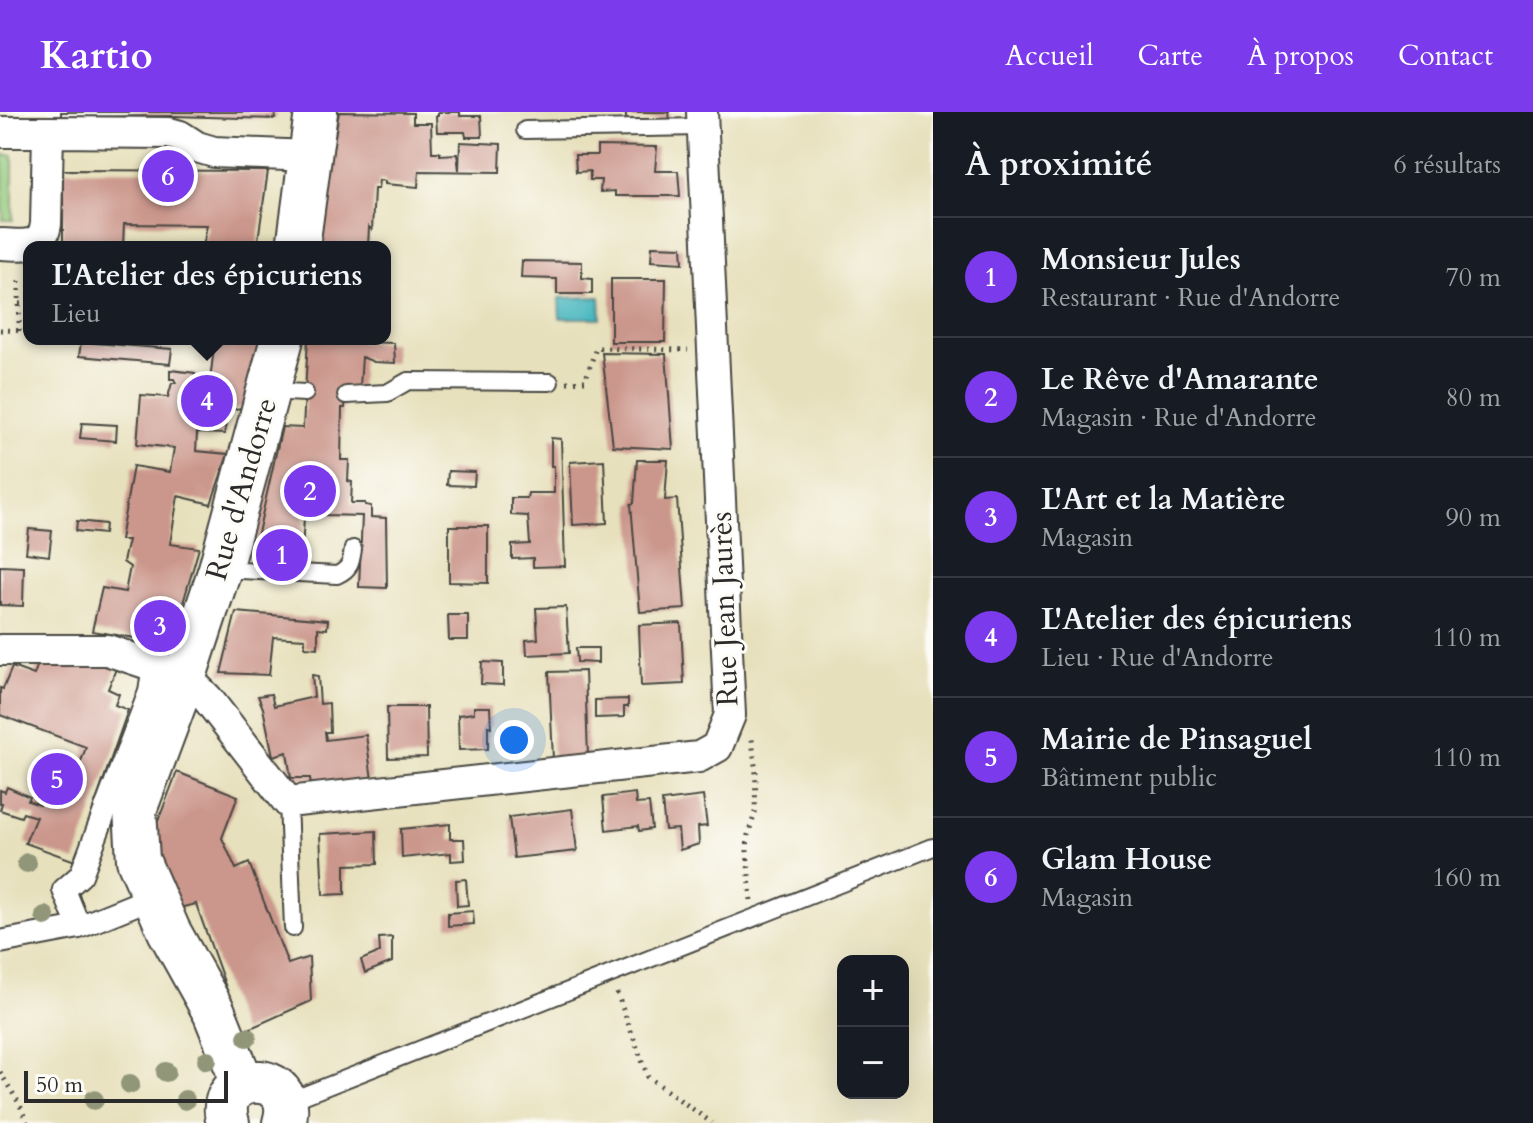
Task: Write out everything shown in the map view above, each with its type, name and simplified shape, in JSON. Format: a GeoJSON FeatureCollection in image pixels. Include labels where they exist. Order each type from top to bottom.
{"type":"FeatureCollection","features":[{"type":"Feature","properties":{"kind":"main road"},"geometry":{"type":"LineString","coordinates":[[299,241],[316,112]]}},
{"type":"Feature","properties":{"kind":"main road","name":"Rue d'Andorre"},"geometry":{"type":"LineString","coordinates":[[228,1112],[214,1012],[169,931],[138,860],[135,810],[170,670],[220,569],[287,392],[283,345]]}},
{"type":"Feature","properties":{"kind":"main road"},"geometry":{"type":"LineString","coordinates":[[228,1112],[260,1081],[276,1088],[285,1113]]}},
{"type":"Feature","properties":{"kind":"street","name":"Rue Jean Jaurès"},"geometry":{"type":"LineString","coordinates":[[288,802],[699,757],[717,747],[730,715],[702,119]]}},
{"type":"Feature","properties":{"kind":"street"},"geometry":{"type":"LineString","coordinates":[[0,132],[169,133],[214,152],[309,156]]}},
{"type":"Feature","properties":{"kind":"street"},"geometry":{"type":"LineString","coordinates":[[38,241],[44,235],[46,224],[48,132]]}},
{"type":"Feature","properties":{"kind":"street"},"geometry":{"type":"LineString","coordinates":[[0,244],[23,244]]}},
{"type":"Feature","properties":{"kind":"street"},"geometry":{"type":"LineString","coordinates":[[0,650],[107,650],[170,670],[207,698],[288,802]]}},
{"type":"Feature","properties":{"kind":"street"},"geometry":{"type":"LineString","coordinates":[[79,927],[64,890],[81,875],[150,692],[170,670]]}},
{"type":"Feature","properties":{"kind":"street"},"geometry":{"type":"LineString","coordinates":[[0,942],[79,927],[153,897]]}},
{"type":"Feature","properties":{"kind":"lane"},"geometry":{"type":"LineString","coordinates":[[525,130],[702,119]]}},
{"type":"Feature","properties":{"kind":"lane"},"geometry":{"type":"LineString","coordinates":[[346,395],[387,393],[408,381],[550,382]]}},
{"type":"Feature","properties":{"kind":"lane"},"geometry":{"type":"LineString","coordinates":[[220,569],[337,575],[345,571],[351,562],[353,549]]}},
{"type":"Feature","properties":{"kind":"lane"},"geometry":{"type":"LineString","coordinates":[[288,802],[293,928]]}},
{"type":"Feature","properties":{"kind":"lane"},"geometry":{"type":"LineString","coordinates":[[285,1113],[610,973],[933,847]]}},
{"type":"Feature","properties":{"kind":"path"},"geometry":{"type":"LineString","coordinates":[[19,279],[19,331]]}},
{"type":"Feature","properties":{"kind":"path"},"geometry":{"type":"LineString","coordinates":[[0,330],[23,331]]}},
{"type":"Feature","properties":{"kind":"path"},"geometry":{"type":"LineString","coordinates":[[550,382],[585,381],[596,348],[713,351]]}},
{"type":"Feature","properties":{"kind":"path"},"geometry":{"type":"LineString","coordinates":[[730,715],[752,735],[756,774],[755,813],[747,851],[753,917]]}},
{"type":"Feature","properties":{"kind":"path"},"geometry":{"type":"LineString","coordinates":[[610,973],[648,1077],[712,1123]]}},
{"type":"Feature","properties":{"kind":"path"},"geometry":{"type":"LineString","coordinates":[[0,1072],[27,1123]]}},
{"type":"Feature","properties":{"kind":"green space"},"geometry":{"type":"Polygon","coordinates":[[[3,155],[13,155],[13,220],[3,220],[3,155]]]}},
{"type":"Feature","properties":{"kind":"water"},"geometry":{"type":"Polygon","coordinates":[[[600,297],[601,318],[560,318],[559,298],[600,297]]]}},
{"type":"Feature","properties":{"kind":"building"},"geometry":{"type":"Polygon","coordinates":[[[61,112],[276,112],[275,119],[61,117],[61,112]]]}},
{"type":"Feature","properties":{"kind":"building"},"geometry":{"type":"Polygon","coordinates":[[[339,112],[413,113],[413,123],[431,123],[432,152],[457,154],[459,170],[460,142],[501,144],[500,172],[419,171],[418,187],[385,184],[385,181],[379,180],[378,189],[374,189],[372,230],[369,227],[368,241],[318,241],[339,112]]]}},
{"type":"Feature","properties":{"kind":"building"},"geometry":{"type":"Polygon","coordinates":[[[438,112],[481,116],[482,137],[466,137],[465,132],[437,132],[438,112]]]}},
{"type":"Feature","properties":{"kind":"building"},"geometry":{"type":"Polygon","coordinates":[[[626,112],[669,112],[670,120],[626,119],[626,112]]]}},
{"type":"Feature","properties":{"kind":"building"},"geometry":{"type":"Polygon","coordinates":[[[597,146],[657,147],[655,171],[678,171],[680,196],[615,196],[615,191],[600,192],[601,180],[590,180],[590,171],[576,172],[575,155],[597,155],[597,146]]]}},
{"type":"Feature","properties":{"kind":"building"},"geometry":{"type":"Polygon","coordinates":[[[63,170],[268,171],[258,241],[204,241],[207,225],[124,224],[123,241],[63,241],[63,170]]]}},
{"type":"Feature","properties":{"kind":"building"},"geometry":{"type":"Polygon","coordinates":[[[652,246],[682,247],[683,263],[651,261],[652,246]]]}},
{"type":"Feature","properties":{"kind":"building"},"geometry":{"type":"Polygon","coordinates":[[[522,261],[582,262],[582,278],[592,279],[592,294],[557,294],[557,279],[521,278],[522,261]]]}},
{"type":"Feature","properties":{"kind":"building"},"geometry":{"type":"Polygon","coordinates":[[[611,279],[666,279],[665,342],[611,342],[611,279]]]}},
{"type":"Feature","properties":{"kind":"building"},"geometry":{"type":"Polygon","coordinates":[[[394,343],[395,363],[374,362],[362,357],[360,387],[347,387],[345,408],[342,408],[341,460],[349,460],[351,503],[365,503],[371,506],[371,517],[386,518],[387,588],[359,587],[362,516],[325,515],[325,503],[305,501],[301,567],[261,565],[263,543],[256,542],[282,427],[303,428],[308,345],[394,343]]]}},
{"type":"Feature","properties":{"kind":"building"},"geometry":{"type":"Polygon","coordinates":[[[81,345],[172,349],[170,364],[79,356],[81,345]]]}},
{"type":"Feature","properties":{"kind":"building"},"geometry":{"type":"Polygon","coordinates":[[[214,345],[262,345],[246,407],[226,411],[225,434],[197,433],[196,451],[228,454],[211,504],[178,496],[170,544],[199,548],[171,644],[92,631],[102,588],[125,592],[130,567],[123,562],[128,540],[120,540],[133,466],[170,472],[174,448],[137,444],[141,395],[168,397],[172,383],[176,383],[170,379],[170,370],[195,373],[196,380],[210,381],[214,345]]]}},
{"type":"Feature","properties":{"kind":"building"},"geometry":{"type":"Polygon","coordinates":[[[602,353],[666,354],[673,449],[613,446],[602,353]]]}},
{"type":"Feature","properties":{"kind":"building"},"geometry":{"type":"Polygon","coordinates":[[[82,423],[117,425],[116,441],[80,438],[82,423]]]}},
{"type":"Feature","properties":{"kind":"building"},"geometry":{"type":"Polygon","coordinates":[[[551,438],[561,439],[565,566],[533,567],[533,558],[512,559],[512,545],[530,544],[528,516],[511,515],[511,498],[527,498],[528,493],[554,493],[551,438]]]}},
{"type":"Feature","properties":{"kind":"building"},"geometry":{"type":"Polygon","coordinates":[[[604,460],[607,523],[573,525],[570,462],[604,460]]]}},
{"type":"Feature","properties":{"kind":"building"},"geometry":{"type":"Polygon","coordinates":[[[637,460],[668,460],[665,500],[677,499],[685,609],[640,612],[631,504],[634,503],[637,460]]]}},
{"type":"Feature","properties":{"kind":"building"},"geometry":{"type":"Polygon","coordinates":[[[448,471],[475,472],[474,486],[447,485],[448,471]]]}},
{"type":"Feature","properties":{"kind":"building"},"geometry":{"type":"Polygon","coordinates":[[[77,521],[105,524],[104,534],[76,531],[77,521]]]}},
{"type":"Feature","properties":{"kind":"building"},"geometry":{"type":"Polygon","coordinates":[[[449,526],[488,526],[488,583],[449,582],[449,526]]]}},
{"type":"Feature","properties":{"kind":"building"},"geometry":{"type":"Polygon","coordinates":[[[29,529],[52,531],[49,556],[26,553],[29,529]]]}},
{"type":"Feature","properties":{"kind":"building"},"geometry":{"type":"Polygon","coordinates":[[[0,566],[24,567],[23,606],[0,605],[0,566]]]}},
{"type":"Feature","properties":{"kind":"building"},"geometry":{"type":"Polygon","coordinates":[[[566,607],[569,653],[527,655],[526,640],[538,639],[536,608],[566,607]]]}},
{"type":"Feature","properties":{"kind":"building"},"geometry":{"type":"Polygon","coordinates":[[[236,612],[328,620],[327,629],[318,628],[318,648],[305,647],[305,639],[273,637],[269,675],[221,673],[236,612]]]}},
{"type":"Feature","properties":{"kind":"building"},"geometry":{"type":"Polygon","coordinates":[[[448,615],[468,615],[468,640],[449,640],[448,615]]]}},
{"type":"Feature","properties":{"kind":"building"},"geometry":{"type":"Polygon","coordinates":[[[681,623],[684,684],[641,686],[639,625],[681,623]]]}},
{"type":"Feature","properties":{"kind":"building"},"geometry":{"type":"Polygon","coordinates":[[[576,648],[598,648],[598,663],[577,662],[576,648]]]}},
{"type":"Feature","properties":{"kind":"building"},"geometry":{"type":"Polygon","coordinates":[[[67,656],[92,657],[117,666],[108,689],[119,694],[115,705],[128,710],[75,861],[25,843],[36,817],[23,813],[21,817],[0,810],[0,790],[5,792],[7,787],[40,805],[58,760],[78,770],[86,747],[0,715],[0,688],[3,689],[12,667],[34,675],[40,658],[63,666],[67,656]]]}},
{"type":"Feature","properties":{"kind":"building"},"geometry":{"type":"Polygon","coordinates":[[[482,662],[503,663],[503,685],[481,684],[482,662]]]}},
{"type":"Feature","properties":{"kind":"building"},"geometry":{"type":"Polygon","coordinates":[[[585,671],[588,757],[553,760],[549,672],[585,671]]]}},
{"type":"Feature","properties":{"kind":"building"},"geometry":{"type":"Polygon","coordinates":[[[312,675],[318,676],[320,704],[329,703],[330,732],[325,732],[326,740],[366,735],[372,780],[311,786],[310,778],[291,778],[287,752],[273,756],[258,696],[271,694],[274,706],[314,697],[312,675]]]}},
{"type":"Feature","properties":{"kind":"building"},"geometry":{"type":"Polygon","coordinates":[[[628,699],[624,717],[595,718],[595,700],[628,699]]]}},
{"type":"Feature","properties":{"kind":"building"},"geometry":{"type":"Polygon","coordinates":[[[387,707],[426,707],[427,757],[388,758],[387,707]]]}},
{"type":"Feature","properties":{"kind":"building"},"geometry":{"type":"Polygon","coordinates":[[[474,707],[490,707],[488,749],[459,750],[458,715],[474,713],[474,707]]]}},
{"type":"Feature","properties":{"kind":"building"},"geometry":{"type":"Polygon","coordinates":[[[177,772],[238,796],[222,838],[236,869],[249,863],[288,964],[309,957],[311,1001],[242,1032],[196,904],[179,908],[152,837],[177,772]]]}},
{"type":"Feature","properties":{"kind":"building"},"geometry":{"type":"Polygon","coordinates":[[[635,793],[636,804],[649,803],[652,829],[639,831],[638,826],[606,830],[603,797],[635,793]]]}},
{"type":"Feature","properties":{"kind":"building"},"geometry":{"type":"Polygon","coordinates":[[[703,796],[707,826],[698,827],[699,844],[680,850],[678,829],[665,830],[662,801],[703,796]]]}},
{"type":"Feature","properties":{"kind":"building"},"geometry":{"type":"Polygon","coordinates":[[[572,809],[577,851],[514,858],[509,817],[572,809]]]}},
{"type":"Feature","properties":{"kind":"building"},"geometry":{"type":"Polygon","coordinates":[[[450,824],[450,839],[464,839],[465,860],[451,861],[451,853],[402,858],[401,829],[450,824]]]}},
{"type":"Feature","properties":{"kind":"building"},"geometry":{"type":"Polygon","coordinates":[[[376,831],[377,864],[345,865],[345,894],[323,895],[320,834],[376,831]]]}},
{"type":"Feature","properties":{"kind":"building"},"geometry":{"type":"Polygon","coordinates":[[[466,879],[468,905],[457,906],[456,880],[466,879]]]}},
{"type":"Feature","properties":{"kind":"building"},"geometry":{"type":"Polygon","coordinates":[[[473,911],[474,924],[448,926],[448,913],[473,911]]]}},
{"type":"Feature","properties":{"kind":"building"},"geometry":{"type":"Polygon","coordinates":[[[392,937],[392,962],[365,973],[361,960],[380,952],[379,938],[392,937]]]}},
{"type":"Feature","properties":{"kind":"place","name":"Glam House"},"geometry":{"type":"Point","coordinates":[168,176]}},
{"type":"Feature","properties":{"kind":"place","name":"L'Atelier des épicuriens"},"geometry":{"type":"Point","coordinates":[207,401]}},
{"type":"Feature","properties":{"kind":"place","name":"Le Rêve d'Amarante"},"geometry":{"type":"Point","coordinates":[310,491]}},
{"type":"Feature","properties":{"kind":"place","name":"Monsieur Jules"},"geometry":{"type":"Point","coordinates":[282,555]}},
{"type":"Feature","properties":{"kind":"place","name":"L'Art et la Matière"},"geometry":{"type":"Point","coordinates":[160,626]}},
{"type":"Feature","properties":{"kind":"place","name":"Mairie de Pinsaguel"},"geometry":{"type":"Point","coordinates":[57,779]}}]}
